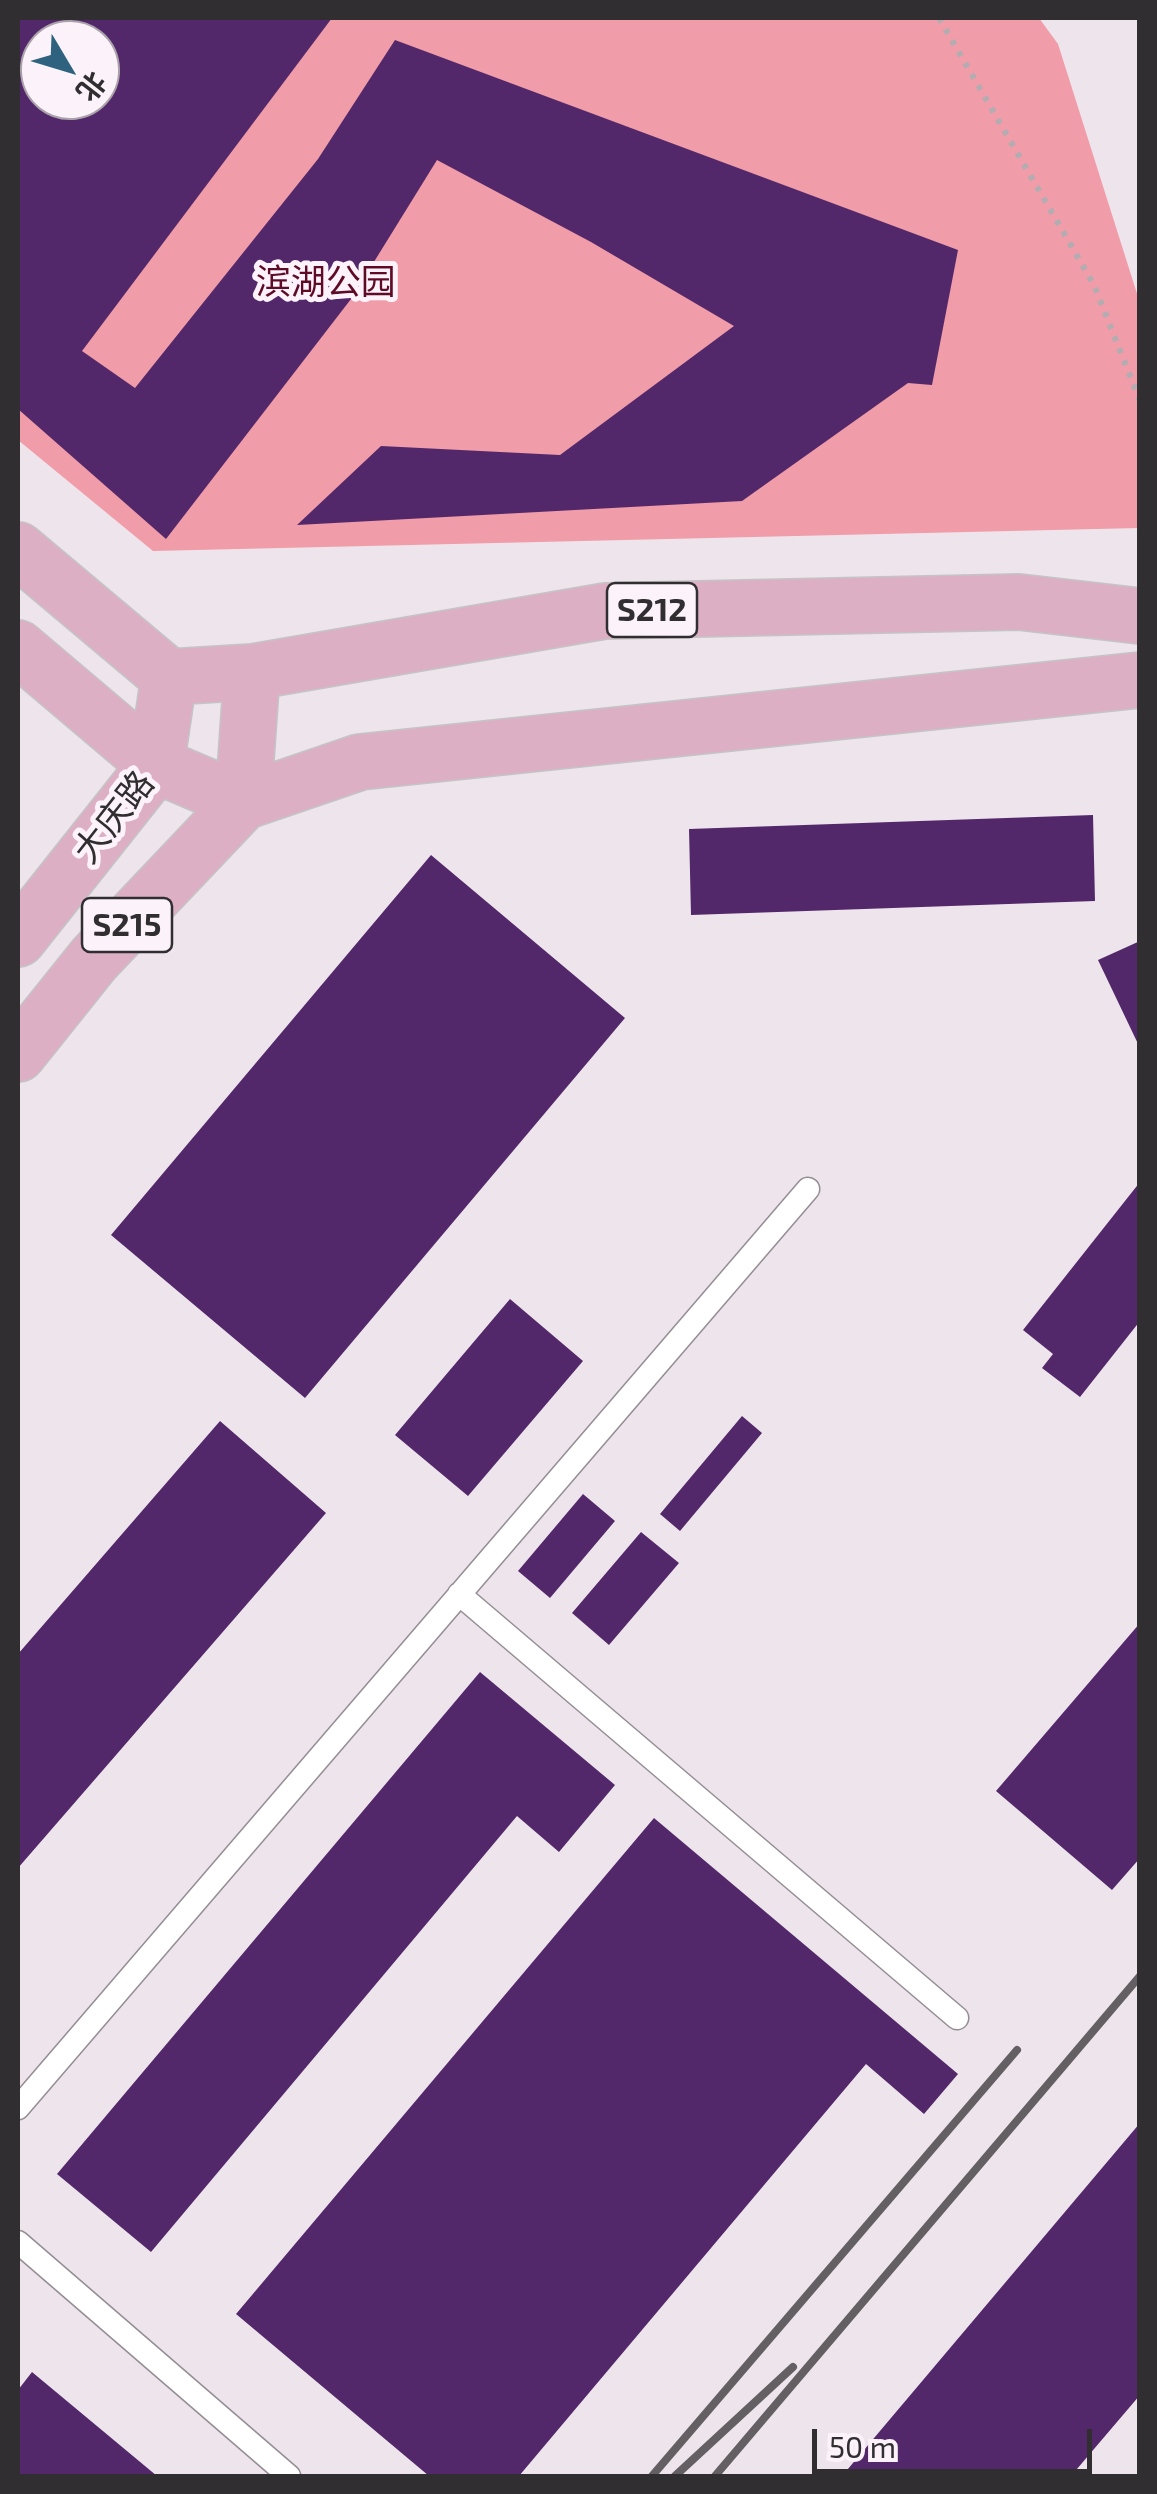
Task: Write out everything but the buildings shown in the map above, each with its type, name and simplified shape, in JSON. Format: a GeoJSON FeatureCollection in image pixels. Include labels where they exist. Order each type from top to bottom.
{"type":"FeatureCollection","features":[{"type":"Feature","properties":{"kind":"main road"},"geometry":{"type":"LineString","coordinates":[[18,550],[169,677]]}},
{"type":"Feature","properties":{"kind":"main road","name":"S212"},"geometry":{"type":"LineString","coordinates":[[169,677],[252,672],[605,611],[1019,602],[1140,616]]}},
{"type":"Feature","properties":{"kind":"main road"},"geometry":{"type":"LineString","coordinates":[[18,648],[156,764],[243,802],[360,762],[1140,680]]}},
{"type":"Feature","properties":{"kind":"main road"},"geometry":{"type":"LineString","coordinates":[[243,802],[252,672]]}},
{"type":"Feature","properties":{"kind":"main road","name":"大庆路"},"geometry":{"type":"LineString","coordinates":[[18,939],[156,764],[169,677]]}},
{"type":"Feature","properties":{"kind":"main road","name":"S215"},"geometry":{"type":"LineString","coordinates":[[18,1054],[94,960],[243,802]]}},
{"type":"Feature","properties":{"kind":"lane"},"geometry":{"type":"LineString","coordinates":[[18,2108],[808,1189]]}},
{"type":"Feature","properties":{"kind":"lane"},"geometry":{"type":"LineString","coordinates":[[459,1594],[957,2018]]}},
{"type":"Feature","properties":{"kind":"lane"},"geometry":{"type":"LineString","coordinates":[[18,2242],[289,2476]]}},
{"type":"Feature","properties":{"kind":"path"},"geometry":{"type":"LineString","coordinates":[[939,18],[1094,284],[1140,401]]}},
{"type":"Feature","properties":{"kind":"green space","name":"滨湖公园"},"geometry":{"type":"Polygon","coordinates":[[[18,18],[1039,18],[1058,44],[1139,300],[1139,528],[153,551],[18,440],[18,18]]]}},
{"type":"Feature","properties":{"kind":"railway"},"geometry":{"type":"LineString","coordinates":[[715,2476],[1140,1976]]}},
{"type":"Feature","properties":{"kind":"railway"},"geometry":{"type":"LineString","coordinates":[[652,2476],[1017,2050]]}},
{"type":"Feature","properties":{"kind":"railway"},"geometry":{"type":"LineString","coordinates":[[675,2476],[793,2367]]}}]}
